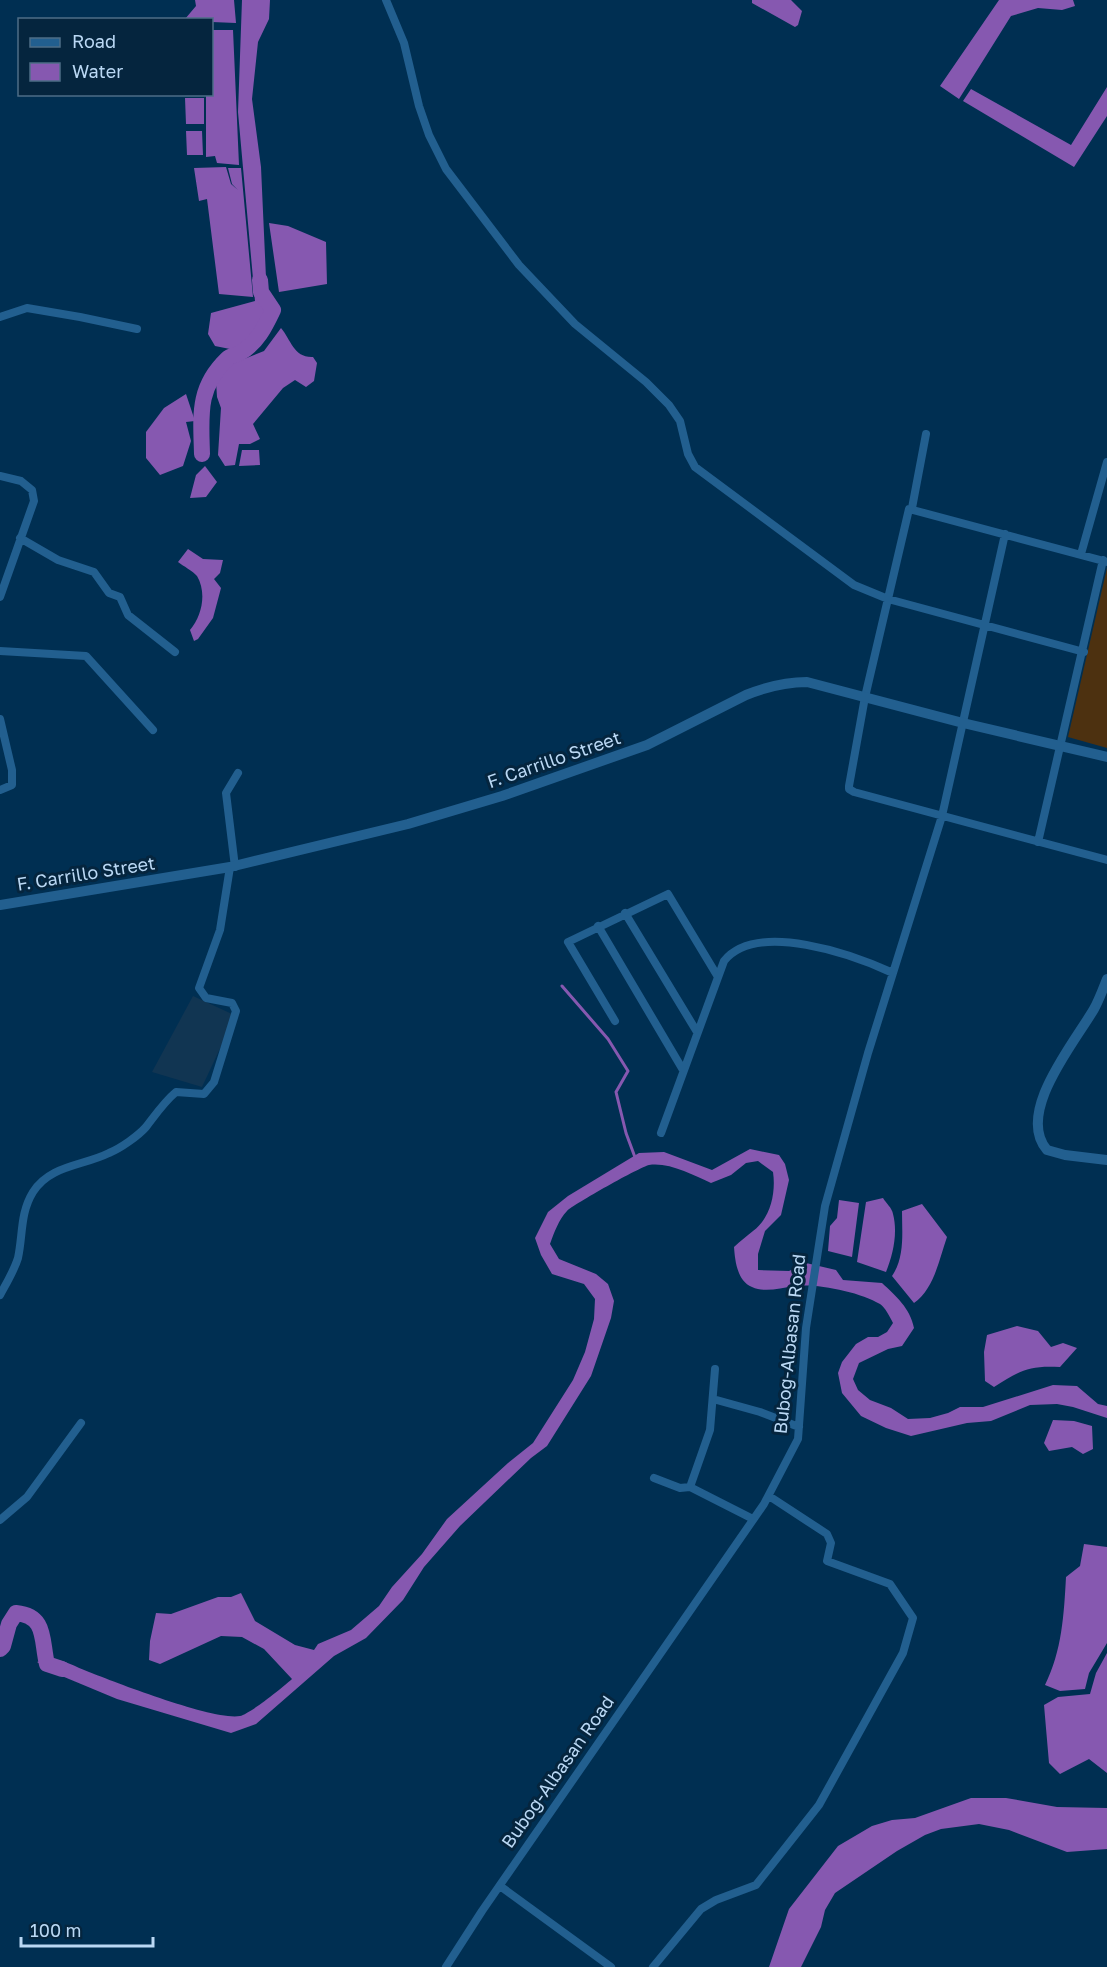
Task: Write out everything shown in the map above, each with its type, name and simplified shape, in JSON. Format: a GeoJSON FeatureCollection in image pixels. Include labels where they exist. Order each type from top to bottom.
{"type":"FeatureCollection","features":[{"type":"Feature","properties":{"kind":"street"},"geometry":{"type":"LineString","coordinates":[[386,0],[404,43],[419,106],[441,161],[471,204],[519,265],[575,324],[646,382],[669,405],[680,421],[688,453],[695,467],[854,585],[888,599],[1083,652]]}},
{"type":"Feature","properties":{"kind":"street"},"geometry":{"type":"LineString","coordinates":[[0,317],[27,308],[137,329]]}},
{"type":"Feature","properties":{"kind":"street"},"geometry":{"type":"LineString","coordinates":[[926,434],[912,508],[907,514],[865,697],[849,789],[1107,860]]}},
{"type":"Feature","properties":{"kind":"street"},"geometry":{"type":"LineString","coordinates":[[1080,554],[1107,462]]}},
{"type":"Feature","properties":{"kind":"street"},"geometry":{"type":"LineString","coordinates":[[0,476],[21,482],[32,490],[34,501],[0,597]]}},
{"type":"Feature","properties":{"kind":"street"},"geometry":{"type":"LineString","coordinates":[[912,508],[1105,561],[1038,842]]}},
{"type":"Feature","properties":{"kind":"street","name":"Bubog-Albasan Road"},"geometry":{"type":"LineString","coordinates":[[446,1967],[769,1496],[798,1439],[806,1328],[825,1206],[868,1053],[942,816],[1005,534]]}},
{"type":"Feature","properties":{"kind":"street"},"geometry":{"type":"LineString","coordinates":[[20,538],[58,560],[94,572],[109,593],[120,597],[128,615],[176,651]]}},
{"type":"Feature","properties":{"kind":"street"},"geometry":{"type":"LineString","coordinates":[[0,651],[86,656],[153,730]]}},
{"type":"Feature","properties":{"kind":"street","name":"F. Carrillo Street"},"geometry":{"type":"LineString","coordinates":[[0,905],[233,867],[408,824],[502,796],[647,745],[760,689],[788,682],[807,682],[963,723],[1107,757]]}},
{"type":"Feature","properties":{"kind":"street"},"geometry":{"type":"LineString","coordinates":[[0,719],[12,770],[12,784],[0,790]]}},
{"type":"Feature","properties":{"kind":"street"},"geometry":{"type":"LineString","coordinates":[[0,1295],[17,1261],[22,1237],[22,1218],[35,1189],[57,1170],[110,1153],[144,1129],[166,1100],[176,1092],[204,1094],[214,1082],[236,1011],[232,1003],[206,998],[199,988],[220,930],[233,867],[226,793],[238,772]]}},
{"type":"Feature","properties":{"kind":"street"},"geometry":{"type":"LineString","coordinates":[[615,1021],[568,942],[668,894],[718,977]]}},
{"type":"Feature","properties":{"kind":"street"},"geometry":{"type":"LineString","coordinates":[[625,913],[697,1032]]}},
{"type":"Feature","properties":{"kind":"street"},"geometry":{"type":"LineString","coordinates":[[598,926],[683,1070]]}},
{"type":"Feature","properties":{"kind":"street"},"geometry":{"type":"LineString","coordinates":[[660,1133],[724,961],[733,952],[755,944],[774,942],[833,950],[854,956],[893,973]]}},
{"type":"Feature","properties":{"kind":"street"},"geometry":{"type":"LineString","coordinates":[[1107,979],[1094,1008],[1060,1060],[1040,1110],[1038,1136],[1047,1150],[1107,1160]]}},
{"type":"Feature","properties":{"kind":"street"},"geometry":{"type":"LineString","coordinates":[[690,1486],[710,1430],[715,1369]]}},
{"type":"Feature","properties":{"kind":"street"},"geometry":{"type":"LineString","coordinates":[[713,1399],[760,1412],[799,1427]]}},
{"type":"Feature","properties":{"kind":"street"},"geometry":{"type":"LineString","coordinates":[[0,1520],[27,1497],[81,1423]]}},
{"type":"Feature","properties":{"kind":"street"},"geometry":{"type":"LineString","coordinates":[[654,1478],[680,1488],[690,1486],[753,1519]]}},
{"type":"Feature","properties":{"kind":"street"},"geometry":{"type":"LineString","coordinates":[[653,1967],[700,1909],[716,1900],[756,1885],[819,1805],[903,1653],[913,1618],[890,1584],[827,1561],[831,1543],[826,1534],[769,1496]]}},
{"type":"Feature","properties":{"kind":"street"},"geometry":{"type":"LineString","coordinates":[[500,1886],[611,1967]]}},
{"type":"Feature","properties":{"kind":"shaded area"},"geometry":{"type":"Polygon","coordinates":[[[1107,568],[1107,748],[1068,737],[1107,568]]]}},
{"type":"Feature","properties":{"kind":"shaded area"},"geometry":{"type":"Polygon","coordinates":[[[193,996],[232,1014],[224,1040],[202,1087],[152,1072],[193,996]]]}},
{"type":"Feature","properties":{"kind":"water"},"geometry":{"type":"Polygon","coordinates":[[[195,0],[234,0],[236,23],[213,22],[213,18],[186,18],[196,6],[195,0]]]}},
{"type":"Feature","properties":{"kind":"water"},"geometry":{"type":"Polygon","coordinates":[[[242,0],[270,0],[269,19],[258,42],[252,99],[261,167],[267,300],[262,320],[240,351],[215,346],[208,334],[211,313],[255,301],[238,112],[242,0]]]}},
{"type":"Feature","properties":{"kind":"water"},"geometry":{"type":"Polygon","coordinates":[[[752,0],[791,0],[802,11],[798,25],[795,27],[752,3],[752,0]]]}},
{"type":"Feature","properties":{"kind":"water"},"geometry":{"type":"Polygon","coordinates":[[[999,0],[1073,0],[1075,6],[1062,10],[1038,8],[1011,16],[959,99],[940,86],[999,0]]]}},
{"type":"Feature","properties":{"kind":"water"},"geometry":{"type":"Polygon","coordinates":[[[213,30],[233,30],[239,165],[217,163],[215,156],[206,157],[206,96],[213,96],[213,30]]]}},
{"type":"Feature","properties":{"kind":"water"},"geometry":{"type":"Polygon","coordinates":[[[1107,87],[1107,116],[1074,167],[963,101],[971,89],[1071,145],[1107,87]]]}},
{"type":"Feature","properties":{"kind":"water"},"geometry":{"type":"Polygon","coordinates":[[[185,98],[204,98],[204,124],[186,124],[185,98]]]}},
{"type":"Feature","properties":{"kind":"water"},"geometry":{"type":"Polygon","coordinates":[[[186,131],[202,131],[203,155],[187,155],[186,131]]]}},
{"type":"Feature","properties":{"kind":"water"},"geometry":{"type":"Polygon","coordinates":[[[226,167],[231,184],[238,190],[232,184],[228,168],[241,168],[253,297],[219,294],[207,199],[199,201],[194,168],[226,167]]]}},
{"type":"Feature","properties":{"kind":"water"},"geometry":{"type":"Polygon","coordinates":[[[269,223],[288,226],[326,242],[327,284],[279,292],[269,223]]]}},
{"type":"Feature","properties":{"kind":"water"},"geometry":{"type":"Polygon","coordinates":[[[281,328],[301,355],[313,357],[317,363],[314,381],[306,387],[295,380],[283,388],[253,424],[260,439],[250,444],[239,444],[235,465],[225,466],[218,455],[221,408],[217,397],[216,381],[229,365],[264,351],[281,328]]]}},
{"type":"Feature","properties":{"kind":"water"},"geometry":{"type":"Polygon","coordinates":[[[186,394],[195,421],[186,422],[191,441],[183,466],[160,475],[146,458],[146,432],[164,408],[186,394]]]}},
{"type":"Feature","properties":{"kind":"water"},"geometry":{"type":"Polygon","coordinates":[[[242,450],[259,450],[260,465],[239,466],[242,450]]]}},
{"type":"Feature","properties":{"kind":"water"},"geometry":{"type":"Polygon","coordinates":[[[205,466],[217,482],[206,497],[190,498],[196,475],[205,466]]]}},
{"type":"Feature","properties":{"kind":"water"},"geometry":{"type":"Polygon","coordinates":[[[188,549],[203,559],[223,560],[220,573],[214,579],[221,588],[213,618],[198,639],[194,641],[190,630],[198,618],[202,604],[202,590],[197,576],[178,562],[188,549]]]}},
{"type":"Feature","properties":{"kind":"water"},"geometry":{"type":"Polygon","coordinates":[[[750,1149],[779,1155],[785,1164],[789,1180],[781,1215],[765,1231],[758,1254],[758,1270],[789,1271],[806,1263],[836,1270],[843,1280],[882,1283],[902,1303],[909,1314],[914,1328],[902,1346],[888,1349],[859,1363],[853,1379],[858,1390],[870,1400],[891,1408],[908,1419],[930,1418],[960,1407],[983,1407],[1053,1385],[1077,1386],[1098,1404],[1107,1406],[1107,1418],[1057,1404],[1030,1405],[991,1421],[967,1423],[911,1436],[886,1428],[861,1416],[842,1393],[838,1373],[842,1362],[856,1344],[868,1337],[878,1337],[887,1332],[893,1323],[884,1307],[850,1292],[826,1287],[803,1285],[773,1290],[757,1289],[743,1280],[738,1270],[734,1247],[759,1226],[768,1212],[774,1188],[773,1172],[758,1161],[746,1163],[731,1175],[711,1183],[673,1167],[649,1165],[607,1186],[567,1211],[559,1222],[550,1244],[559,1259],[596,1274],[608,1284],[614,1301],[611,1318],[591,1376],[547,1446],[531,1458],[460,1526],[424,1567],[403,1600],[366,1638],[334,1656],[256,1724],[231,1733],[117,1699],[57,1674],[37,1662],[58,1660],[142,1692],[210,1713],[240,1716],[258,1706],[292,1679],[264,1649],[242,1637],[221,1636],[160,1664],[149,1660],[150,1641],[156,1613],[171,1614],[218,1597],[231,1597],[241,1593],[255,1621],[295,1645],[314,1650],[318,1644],[351,1630],[379,1606],[392,1587],[422,1554],[447,1519],[533,1443],[573,1380],[585,1352],[594,1319],[595,1299],[584,1284],[552,1274],[541,1255],[535,1238],[548,1212],[568,1196],[639,1153],[664,1152],[712,1170],[750,1149]]]}},
{"type":"Feature","properties":{"kind":"water"},"geometry":{"type":"Polygon","coordinates":[[[883,1198],[892,1212],[895,1229],[893,1251],[886,1272],[857,1262],[866,1202],[883,1198]]]}},
{"type":"Feature","properties":{"kind":"water"},"geometry":{"type":"Polygon","coordinates":[[[839,1200],[859,1203],[852,1257],[828,1251],[830,1226],[837,1218],[839,1200]]]}},
{"type":"Feature","properties":{"kind":"water"},"geometry":{"type":"Polygon","coordinates":[[[922,1204],[947,1237],[931,1282],[914,1303],[892,1276],[901,1253],[902,1211],[922,1204]]]}},
{"type":"Feature","properties":{"kind":"water"},"geometry":{"type":"Polygon","coordinates":[[[1017,1326],[1038,1331],[1051,1347],[1063,1343],[1077,1348],[1060,1367],[1025,1370],[994,1387],[985,1381],[984,1352],[987,1335],[1017,1326]]]}},
{"type":"Feature","properties":{"kind":"water"},"geometry":{"type":"Polygon","coordinates":[[[1053,1420],[1074,1421],[1092,1426],[1093,1449],[1083,1454],[1072,1447],[1049,1451],[1044,1443],[1053,1420]]]}},
{"type":"Feature","properties":{"kind":"water"},"geometry":{"type":"Polygon","coordinates":[[[1084,1544],[1107,1547],[1107,1643],[1089,1673],[1085,1689],[1060,1691],[1045,1685],[1059,1646],[1066,1577],[1080,1566],[1084,1544]]]}},
{"type":"Feature","properties":{"kind":"water"},"geometry":{"type":"Polygon","coordinates":[[[1107,1653],[1107,1773],[1089,1759],[1060,1774],[1049,1763],[1044,1705],[1058,1697],[1090,1694],[1096,1673],[1107,1653]]]}},
{"type":"Feature","properties":{"kind":"water"},"geometry":{"type":"Polygon","coordinates":[[[971,1798],[1006,1798],[1057,1807],[1107,1808],[1107,1849],[1067,1852],[1009,1830],[979,1824],[941,1829],[897,1851],[835,1893],[825,1910],[821,1927],[801,1967],[769,1967],[789,1909],[838,1846],[872,1826],[892,1820],[915,1818],[971,1798]]]}},
{"type":"Feature","properties":{"kind":"waterway"},"geometry":{"type":"LineString","coordinates":[[202,454],[203,403],[210,381],[227,359],[246,349],[256,339],[273,310],[261,292],[260,280]]}},
{"type":"Feature","properties":{"kind":"waterway"},"geometry":{"type":"LineString","coordinates":[[562,986],[608,1039],[628,1071],[616,1092],[626,1133],[636,1160]]}},
{"type":"Feature","properties":{"kind":"waterway"},"geometry":{"type":"LineString","coordinates":[[0,1649],[3,1646],[9,1624],[16,1613],[26,1615],[38,1624],[43,1638],[47,1664],[62,1669]]}}]}
